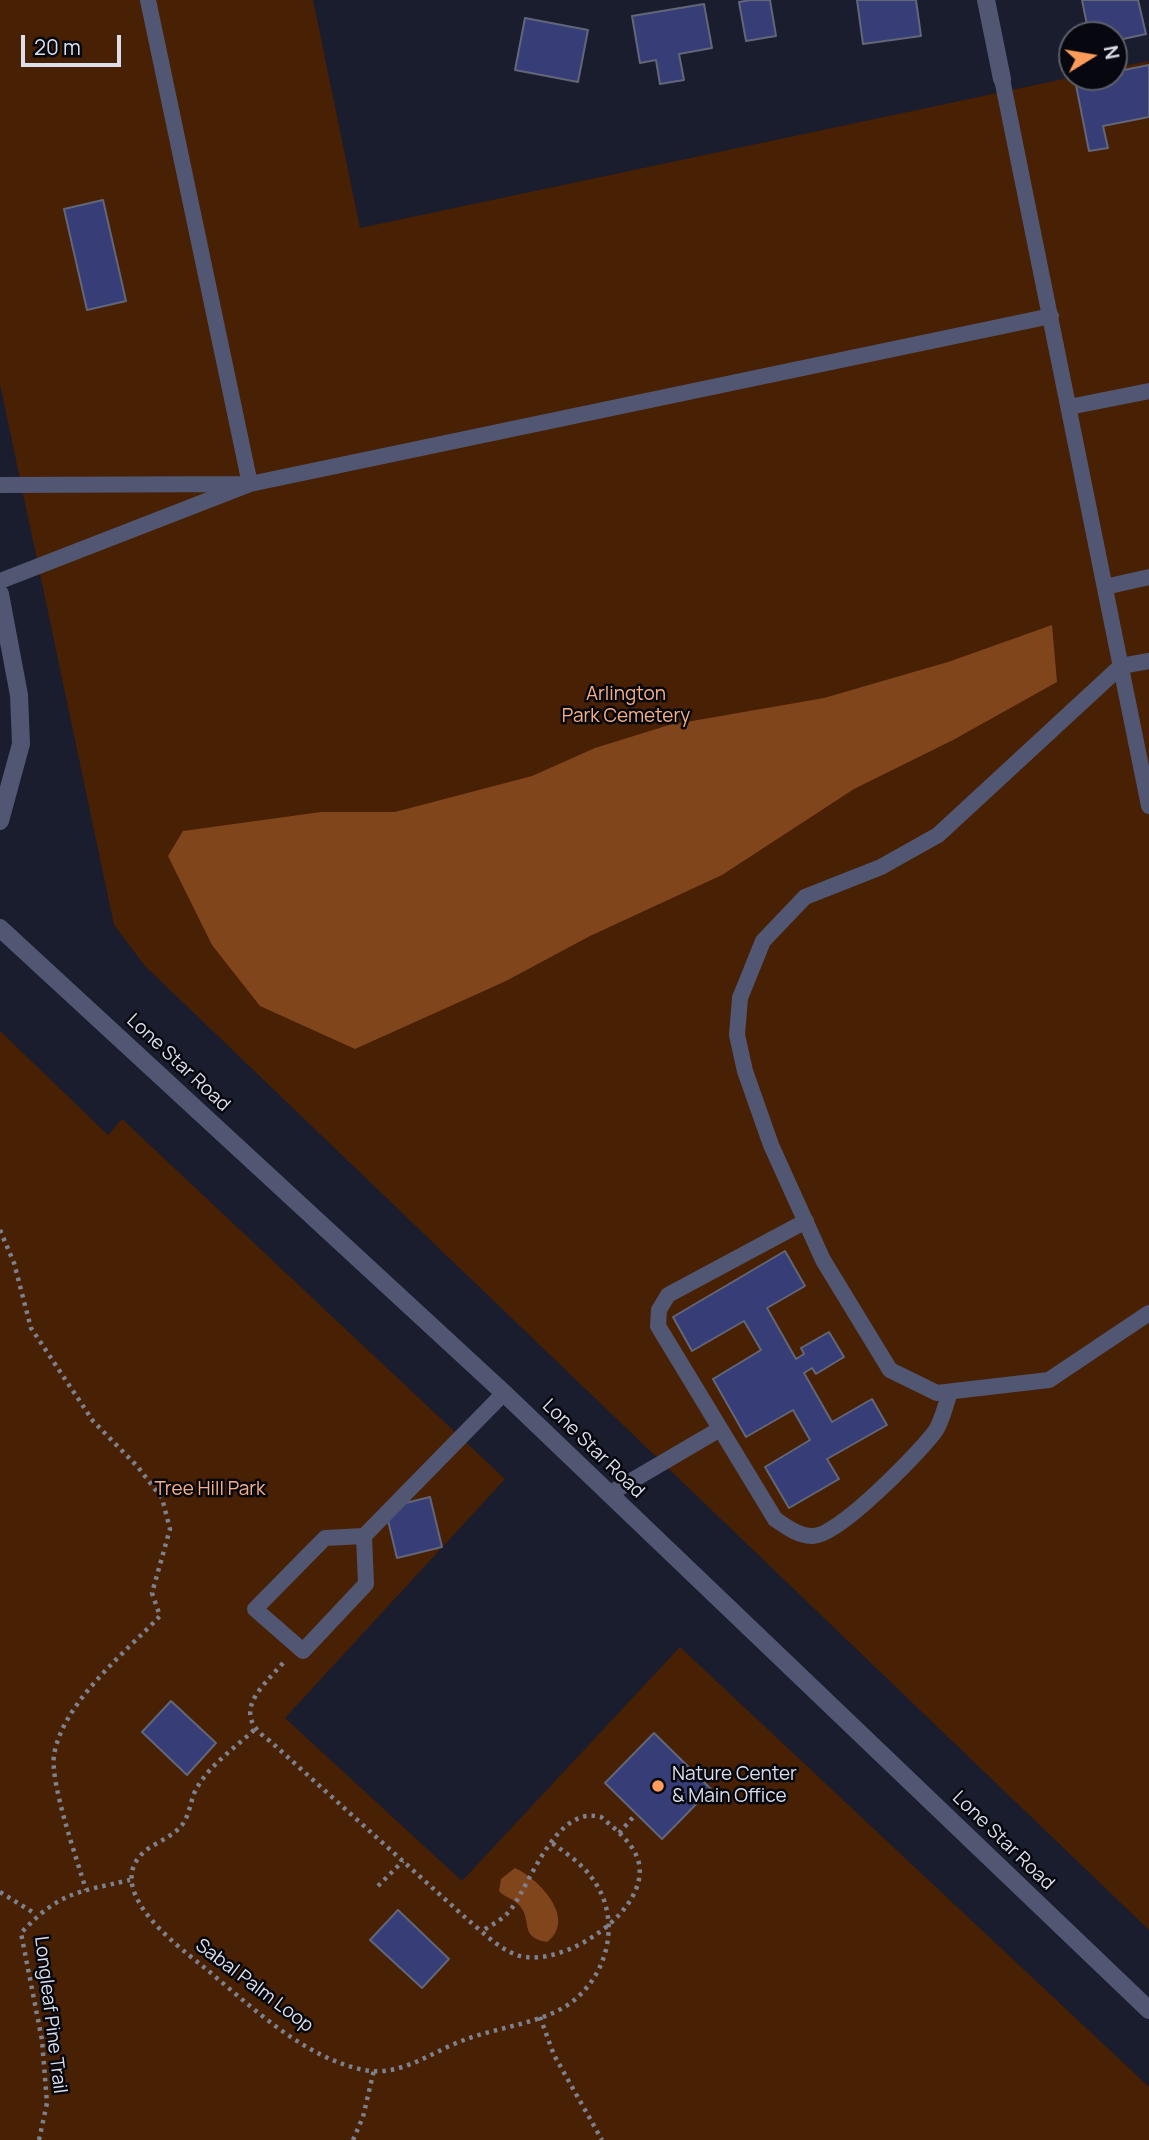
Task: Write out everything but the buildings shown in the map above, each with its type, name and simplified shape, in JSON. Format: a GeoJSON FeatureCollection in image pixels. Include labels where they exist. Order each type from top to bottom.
{"type":"FeatureCollection","features":[{"type":"Feature","properties":{"kind":"street"},"geometry":{"type":"LineString","coordinates":[[986,0],[1002,79]]}},
{"type":"Feature","properties":{"kind":"street"},"geometry":{"type":"LineString","coordinates":[[0,594],[19,695],[21,744],[0,821]]}},
{"type":"Feature","properties":{"kind":"street","name":"Lone Star Road"},"geometry":{"type":"LineString","coordinates":[[0,928],[504,1393],[1149,2010]]}},
{"type":"Feature","properties":{"kind":"lane"},"geometry":{"type":"LineString","coordinates":[[148,0],[250,484]]}},
{"type":"Feature","properties":{"kind":"lane"},"geometry":{"type":"LineString","coordinates":[[1002,79],[1149,806]]}},
{"type":"Feature","properties":{"kind":"lane"},"geometry":{"type":"LineString","coordinates":[[0,580],[250,484],[1051,317]]}},
{"type":"Feature","properties":{"kind":"lane"},"geometry":{"type":"LineString","coordinates":[[1069,407],[1149,391]]}},
{"type":"Feature","properties":{"kind":"lane"},"geometry":{"type":"LineString","coordinates":[[0,485],[250,484]]}},
{"type":"Feature","properties":{"kind":"lane"},"geometry":{"type":"LineString","coordinates":[[1105,587],[1149,578]]}},
{"type":"Feature","properties":{"kind":"lane"},"geometry":{"type":"LineString","coordinates":[[1149,661],[1121,666],[938,835],[881,867],[805,897],[763,940],[740,998],[737,1035],[745,1071],[771,1145],[823,1260],[890,1370],[937,1393],[1049,1380],[1149,1313]]}},
{"type":"Feature","properties":{"kind":"lane"},"geometry":{"type":"LineString","coordinates":[[806,1221],[668,1296],[659,1310],[657,1326],[775,1518],[798,1534],[814,1536],[830,1533],[852,1515],[935,1431],[950,1393]]}},
{"type":"Feature","properties":{"kind":"lane"},"geometry":{"type":"LineString","coordinates":[[364,1536],[366,1584],[303,1651],[255,1609],[325,1538],[364,1536],[504,1393]]}},
{"type":"Feature","properties":{"kind":"lane"},"geometry":{"type":"LineString","coordinates":[[609,1493],[720,1429]]}},
{"type":"Feature","properties":{"kind":"path"},"geometry":{"type":"LineString","coordinates":[[0,1230],[14,1263],[32,1328],[93,1422],[137,1466],[162,1498],[170,1529],[152,1593],[160,1616],[81,1699],[62,1728],[54,1757],[58,1785],[86,1890]]}},
{"type":"Feature","properties":{"kind":"path"},"geometry":{"type":"LineString","coordinates":[[298,1646],[258,1691],[251,1703],[250,1721],[254,1730],[270,1741],[482,1931],[516,1955],[535,1959],[560,1955],[579,1948],[621,1912],[634,1894],[639,1877],[638,1859],[619,1833],[601,1817],[579,1815],[568,1823],[537,1862],[512,1907],[502,1919],[482,1931]]}},
{"type":"Feature","properties":{"kind":"path"},"geometry":{"type":"LineString","coordinates":[[130,1880],[132,1865],[142,1853],[182,1825],[198,1785],[254,1730]]}},
{"type":"Feature","properties":{"kind":"path"},"geometry":{"type":"LineString","coordinates":[[619,1833],[636,1814]]}},
{"type":"Feature","properties":{"kind":"path","name":"Sabal Palm Loop"},"geometry":{"type":"LineString","coordinates":[[130,1880],[144,1911],[169,1939],[279,2028],[332,2060],[374,2070],[407,2066],[460,2041],[556,2012],[590,1985],[608,1947],[609,1922],[602,1897],[592,1878],[552,1843]]}},
{"type":"Feature","properties":{"kind":"path"},"geometry":{"type":"LineString","coordinates":[[378,1886],[403,1861]]}},
{"type":"Feature","properties":{"kind":"path","name":"Longleaf Pine Trail"},"geometry":{"type":"LineString","coordinates":[[39,2140],[47,2103],[42,2040],[22,1933],[41,1912],[66,1894],[130,1880]]}},
{"type":"Feature","properties":{"kind":"path","name":"Longleaf Pine Trail"},"geometry":{"type":"LineString","coordinates":[[0,1892],[34,1913]]}},
{"type":"Feature","properties":{"kind":"path"},"geometry":{"type":"LineString","coordinates":[[540,2017],[554,2055],[602,2140]]}},
{"type":"Feature","properties":{"kind":"path"},"geometry":{"type":"LineString","coordinates":[[353,2140],[363,2117],[374,2070]]}},
{"type":"Feature","properties":{"kind":"green space","name":"Arlington Park Cemetery"},"geometry":{"type":"Polygon","coordinates":[[[0,0],[313,0],[360,228],[1058,80],[1058,91],[1128,91],[1128,65],[1149,61],[1149,1930],[145,966],[114,925],[0,384],[0,0]]]}},
{"type":"Feature","properties":{"kind":"green space","name":"Tree Hill Park"},"geometry":{"type":"Polygon","coordinates":[[[0,1031],[108,1135],[122,1119],[505,1479],[285,1718],[462,1881],[680,1647],[1149,2087],[1149,2140],[0,2140],[0,1031]]]}},
{"type":"Feature","properties":{"kind":"shaded area"},"geometry":{"type":"Polygon","coordinates":[[[1052,625],[1057,682],[953,740],[854,789],[722,875],[590,936],[506,981],[355,1049],[260,1006],[212,945],[168,856],[183,831],[321,812],[395,812],[532,776],[595,748],[669,725],[824,698],[948,662],[1052,625]]]}},
{"type":"Feature","properties":{"kind":"shaded area"},"geometry":{"type":"Polygon","coordinates":[[[515,1868],[544,1891],[557,1912],[555,1933],[547,1942],[532,1936],[523,1910],[499,1891],[501,1879],[515,1868]]]}},
{"type":"Feature","properties":{"kind":"place","name":"Nature Center & Main Office"},"geometry":{"type":"Point","coordinates":[658,1786]}}]}
